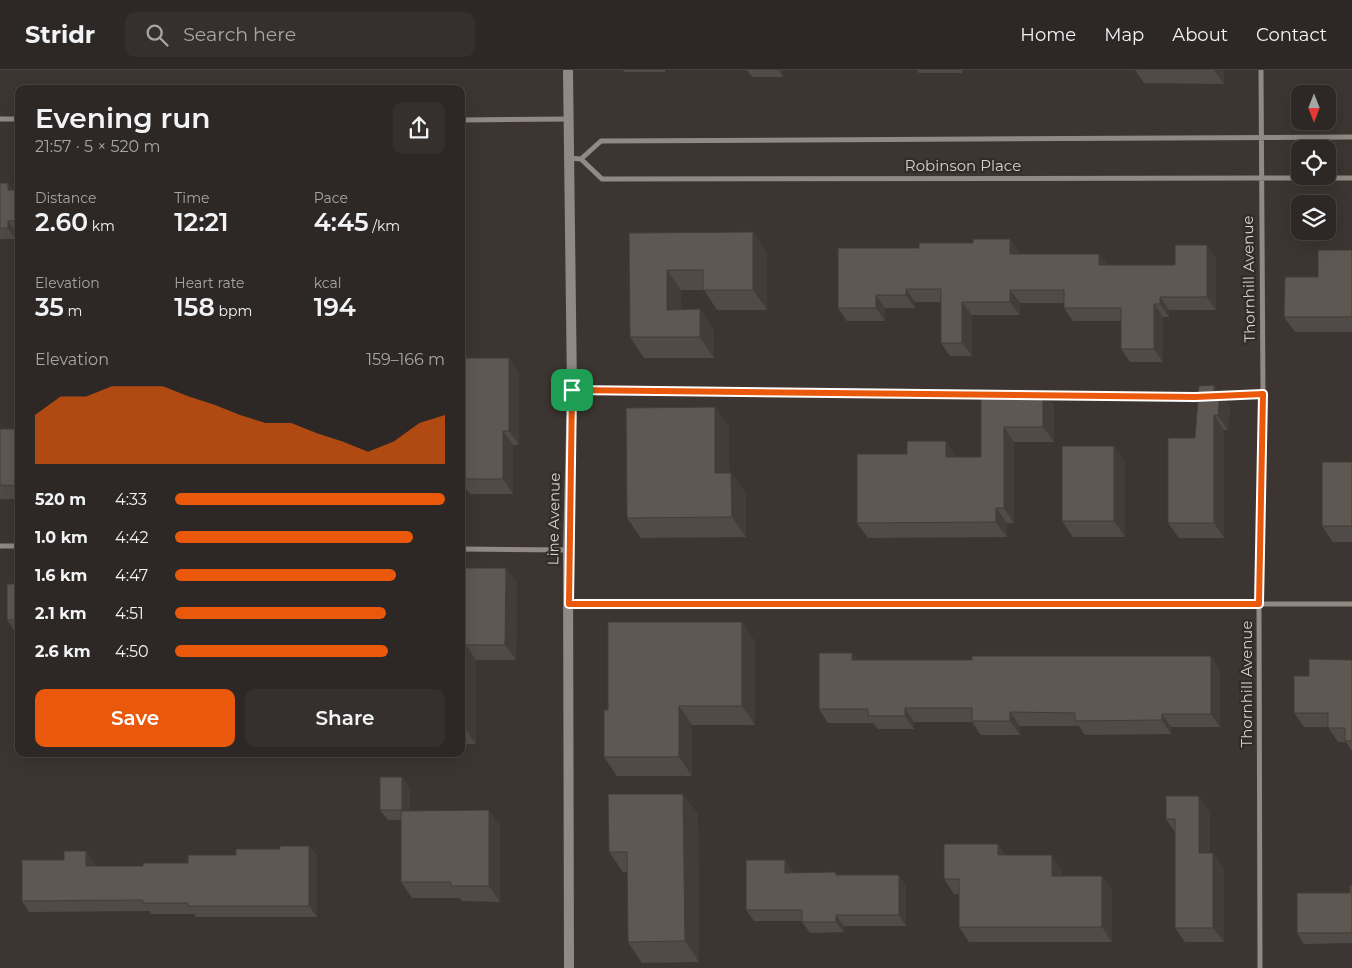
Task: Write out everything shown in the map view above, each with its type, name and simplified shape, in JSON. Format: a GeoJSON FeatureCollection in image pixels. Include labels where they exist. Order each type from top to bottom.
{"type":"FeatureCollection","features":[{"type":"Feature","properties":{"kind":"main road","name":"Line Avenue"},"geometry":{"type":"LineString","coordinates":[[568,70],[572,390],[568,550],[569,968]]}},
{"type":"Feature","properties":{"kind":"street","name":"Thornhill Avenue"},"geometry":{"type":"LineString","coordinates":[[1260,968],[1259,604],[1263,394],[1260,178],[1261,70]]}},
{"type":"Feature","properties":{"kind":"street"},"geometry":{"type":"LineString","coordinates":[[465,120],[568,118]]}},
{"type":"Feature","properties":{"kind":"street"},"geometry":{"type":"LineString","coordinates":[[0,119],[15,119]]}},
{"type":"Feature","properties":{"kind":"street","name":"Robinson Place"},"geometry":{"type":"LineString","coordinates":[[1352,137],[602,141],[581,159],[602,178],[1352,178]]}},
{"type":"Feature","properties":{"kind":"street"},"geometry":{"type":"LineString","coordinates":[[568,158],[581,159]]}},
{"type":"Feature","properties":{"kind":"street"},"geometry":{"type":"LineString","coordinates":[[572,390],[996,393]]}},
{"type":"Feature","properties":{"kind":"street"},"geometry":{"type":"LineString","coordinates":[[1034,394],[1195,397],[1263,394]]}},
{"type":"Feature","properties":{"kind":"street"},"geometry":{"type":"LineString","coordinates":[[0,546],[15,546]]}},
{"type":"Feature","properties":{"kind":"street"},"geometry":{"type":"LineString","coordinates":[[465,549],[568,550]]}},
{"type":"Feature","properties":{"kind":"street"},"geometry":{"type":"LineString","coordinates":[[569,604],[1352,604]]}},
{"type":"Feature","properties":{"kind":"building"},"geometry":{"type":"Polygon","coordinates":[[[0,183],[8,183],[8,190],[15,190],[15,221],[8,221],[8,228],[0,228],[0,183]]]}},
{"type":"Feature","properties":{"kind":"building"},"geometry":{"type":"Polygon","coordinates":[[[753,232],[753,290],[703,290],[703,270],[667,270],[667,310],[700,309],[700,337],[630,337],[629,233],[753,232]]]}},
{"type":"Feature","properties":{"kind":"building"},"geometry":{"type":"Polygon","coordinates":[[[973,239],[1010,239],[1010,254],[1099,254],[1099,265],[1175,265],[1175,245],[1207,245],[1207,297],[1160,297],[1160,304],[1154,304],[1154,349],[1121,349],[1121,308],[1064,308],[1064,290],[1010,290],[1010,302],[962,302],[962,343],[941,343],[941,289],[906,289],[906,295],[876,295],[876,308],[838,308],[838,248],[919,248],[919,243],[973,243],[973,239]]]}},
{"type":"Feature","properties":{"kind":"building"},"geometry":{"type":"Polygon","coordinates":[[[1318,250],[1352,250],[1352,317],[1284,317],[1285,277],[1318,277],[1318,250]]]}},
{"type":"Feature","properties":{"kind":"building"},"geometry":{"type":"Polygon","coordinates":[[[465,358],[509,358],[509,431],[503,431],[503,479],[465,479],[465,358]]]}},
{"type":"Feature","properties":{"kind":"building"},"geometry":{"type":"Polygon","coordinates":[[[1214,385],[1214,393],[1220,393],[1218,416],[1214,415],[1214,523],[1168,523],[1168,438],[1195,438],[1199,386],[1214,385]]]}},
{"type":"Feature","properties":{"kind":"building"},"geometry":{"type":"Polygon","coordinates":[[[981,391],[1043,391],[1043,427],[1004,427],[1004,508],[996,508],[996,522],[857,523],[857,454],[907,454],[907,441],[946,441],[946,457],[981,457],[981,391]]]}},
{"type":"Feature","properties":{"kind":"building"},"geometry":{"type":"Polygon","coordinates":[[[715,407],[715,473],[731,473],[732,517],[627,518],[626,408],[715,407]]]}},
{"type":"Feature","properties":{"kind":"building"},"geometry":{"type":"Polygon","coordinates":[[[0,429],[15,429],[15,486],[0,485],[0,429]]]}},
{"type":"Feature","properties":{"kind":"building"},"geometry":{"type":"Polygon","coordinates":[[[1062,446],[1114,446],[1114,521],[1062,521],[1062,446]]]}},
{"type":"Feature","properties":{"kind":"building"},"geometry":{"type":"Polygon","coordinates":[[[1322,462],[1352,462],[1352,526],[1322,526],[1322,462]]]}},
{"type":"Feature","properties":{"kind":"building"},"geometry":{"type":"Polygon","coordinates":[[[465,568],[506,568],[505,645],[466,645],[466,730],[465,568]]]}},
{"type":"Feature","properties":{"kind":"building"},"geometry":{"type":"Polygon","coordinates":[[[7,584],[15,584],[15,620],[7,620],[7,584]]]}},
{"type":"Feature","properties":{"kind":"building"},"geometry":{"type":"Polygon","coordinates":[[[608,622],[742,622],[742,706],[679,706],[679,757],[604,757],[604,710],[608,710],[608,622]]]}},
{"type":"Feature","properties":{"kind":"building"},"geometry":{"type":"Polygon","coordinates":[[[819,653],[852,653],[852,660],[972,660],[972,656],[1211,656],[1211,714],[1162,714],[1162,720],[1075,721],[1075,713],[1010,712],[1010,721],[972,721],[972,708],[905,708],[905,716],[868,716],[868,709],[819,709],[819,653]]]}},
{"type":"Feature","properties":{"kind":"building"},"geometry":{"type":"Polygon","coordinates":[[[1309,659],[1352,660],[1352,741],[1345,741],[1345,728],[1328,728],[1328,713],[1294,713],[1294,676],[1309,676],[1309,659]]]}},
{"type":"Feature","properties":{"kind":"building"},"geometry":{"type":"Polygon","coordinates":[[[380,777],[402,777],[402,810],[380,810],[380,777]]]}},
{"type":"Feature","properties":{"kind":"building"},"geometry":{"type":"Polygon","coordinates":[[[608,794],[683,794],[685,941],[628,942],[627,852],[609,852],[608,794]]]}},
{"type":"Feature","properties":{"kind":"building"},"geometry":{"type":"Polygon","coordinates":[[[1166,796],[1199,796],[1199,853],[1213,853],[1213,928],[1175,928],[1175,819],[1166,819],[1166,796]]]}},
{"type":"Feature","properties":{"kind":"building"},"geometry":{"type":"Polygon","coordinates":[[[489,810],[489,886],[451,886],[451,882],[401,882],[401,811],[489,810]]]}},
{"type":"Feature","properties":{"kind":"building"},"geometry":{"type":"Polygon","coordinates":[[[944,844],[998,844],[998,855],[1052,855],[1052,876],[1102,876],[1102,927],[959,927],[959,879],[944,879],[944,844]]]}},
{"type":"Feature","properties":{"kind":"building"},"geometry":{"type":"Polygon","coordinates":[[[280,846],[309,846],[309,906],[188,906],[188,903],[143,903],[143,900],[22,901],[22,860],[64,860],[64,851],[86,851],[86,866],[143,866],[143,863],[188,863],[188,855],[236,855],[236,849],[280,849],[280,846]]]}},
{"type":"Feature","properties":{"kind":"building"},"geometry":{"type":"Polygon","coordinates":[[[746,860],[785,860],[785,873],[835,872],[836,875],[899,875],[899,915],[836,915],[836,922],[802,922],[802,910],[746,910],[746,860]]]}},
{"type":"Feature","properties":{"kind":"building"},"geometry":{"type":"Polygon","coordinates":[[[1350,885],[1352,885],[1352,933],[1297,933],[1297,893],[1350,893],[1350,885]]]}},
{"type":"Feature","properties":{"kind":"route"},"geometry":{"type":"LineString","coordinates":[[572,390],[1195,397],[1263,394],[1259,604],[569,604],[568,550],[572,390]]}}]}
